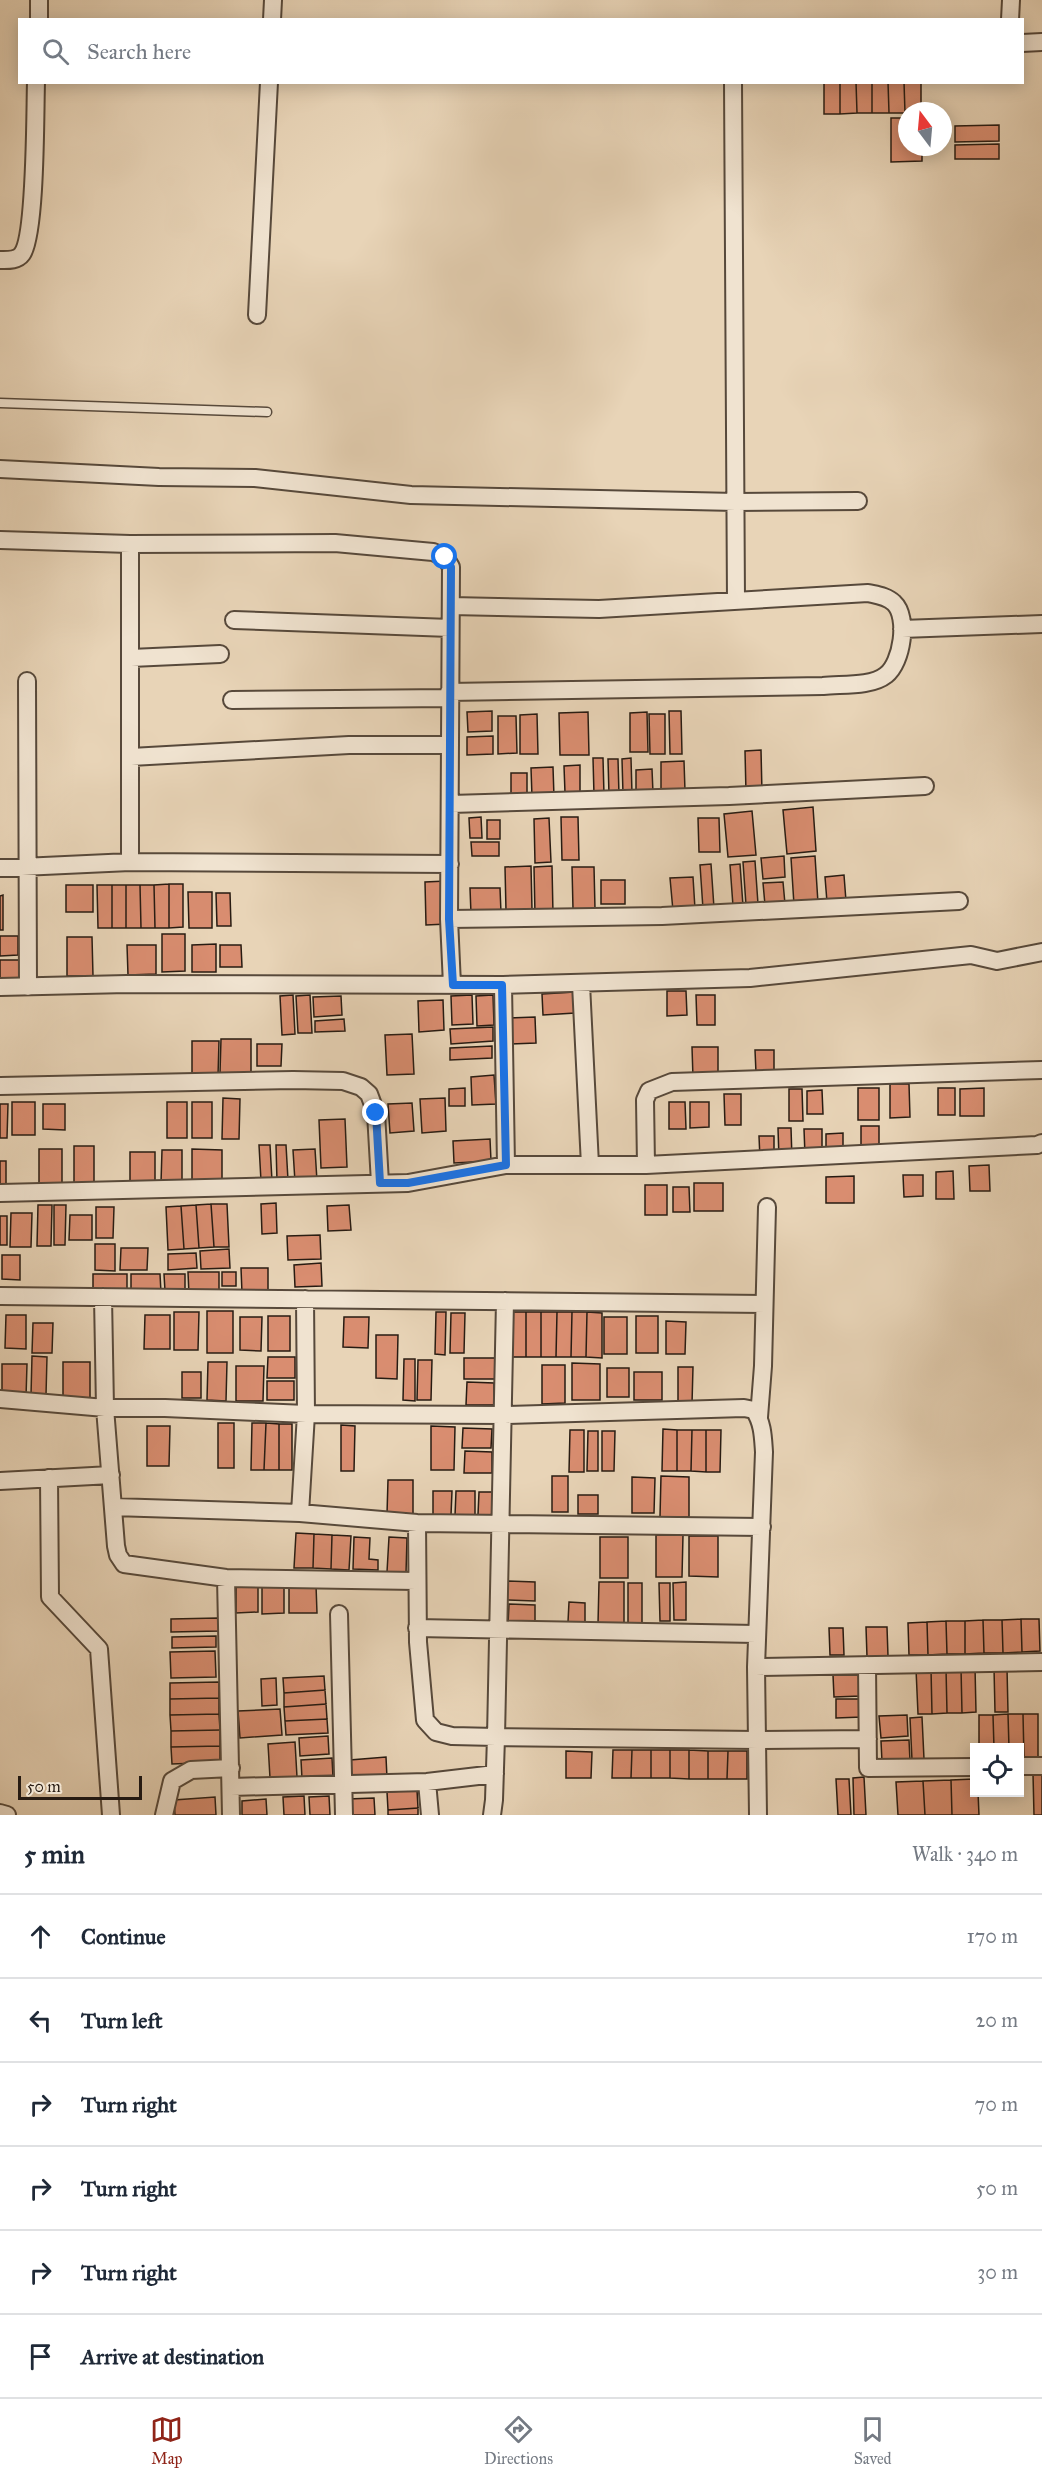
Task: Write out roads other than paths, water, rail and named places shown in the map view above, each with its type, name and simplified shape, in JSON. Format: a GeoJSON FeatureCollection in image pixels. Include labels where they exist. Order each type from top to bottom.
{"type":"FeatureCollection","features":[{"type":"Feature","properties":{"kind":"street"},"geometry":{"type":"LineString","coordinates":[[39,0],[39,18]]}},
{"type":"Feature","properties":{"kind":"street"},"geometry":{"type":"LineString","coordinates":[[272,18],[273,0]]}},
{"type":"Feature","properties":{"kind":"street"},"geometry":{"type":"LineString","coordinates":[[1010,18],[1011,0]]}},
{"type":"Feature","properties":{"kind":"street"},"geometry":{"type":"LineString","coordinates":[[1024,43],[1042,42]]}},
{"type":"Feature","properties":{"kind":"street"},"geometry":{"type":"LineString","coordinates":[[0,260],[16,259],[22,254],[26,242],[32,208],[36,84]]}},
{"type":"Feature","properties":{"kind":"street"},"geometry":{"type":"LineString","coordinates":[[257,315],[269,84]]}},
{"type":"Feature","properties":{"kind":"street"},"geometry":{"type":"LineString","coordinates":[[733,84],[736,601]]}},
{"type":"Feature","properties":{"kind":"street"},"geometry":{"type":"LineString","coordinates":[[0,469],[159,477],[255,478],[411,495],[736,502],[858,501]]}},
{"type":"Feature","properties":{"kind":"street"},"geometry":{"type":"LineString","coordinates":[[0,540],[130,544],[335,543],[433,552],[445,557],[451,567],[449,919],[453,985]]}},
{"type":"Feature","properties":{"kind":"street"},"geometry":{"type":"LineString","coordinates":[[130,544],[130,862]]}},
{"type":"Feature","properties":{"kind":"street"},"geometry":{"type":"LineString","coordinates":[[232,700],[823,686],[868,682],[884,677],[896,667],[902,629],[900,610],[893,602],[875,595],[598,609],[451,606]]}},
{"type":"Feature","properties":{"kind":"street"},"geometry":{"type":"LineString","coordinates":[[234,620],[450,628]]}},
{"type":"Feature","properties":{"kind":"street"},"geometry":{"type":"LineString","coordinates":[[902,629],[1042,624]]}},
{"type":"Feature","properties":{"kind":"street"},"geometry":{"type":"LineString","coordinates":[[131,658],[220,654]]}},
{"type":"Feature","properties":{"kind":"street"},"geometry":{"type":"LineString","coordinates":[[27,681],[28,987]]}},
{"type":"Feature","properties":{"kind":"street"},"geometry":{"type":"LineString","coordinates":[[131,757],[349,745],[450,745]]}},
{"type":"Feature","properties":{"kind":"street"},"geometry":{"type":"LineString","coordinates":[[450,804],[729,796],[925,786]]}},
{"type":"Feature","properties":{"kind":"street"},"geometry":{"type":"LineString","coordinates":[[0,868],[130,862],[450,864]]}},
{"type":"Feature","properties":{"kind":"street"},"geometry":{"type":"LineString","coordinates":[[449,919],[662,916],[959,901]]}},
{"type":"Feature","properties":{"kind":"street"},"geometry":{"type":"LineString","coordinates":[[0,987],[127,984],[581,984],[750,978],[971,955],[997,961],[1042,952]]}},
{"type":"Feature","properties":{"kind":"street"},"geometry":{"type":"LineString","coordinates":[[581,984],[590,1165]]}},
{"type":"Feature","properties":{"kind":"street"},"geometry":{"type":"LineString","coordinates":[[502,985],[506,1165]]}},
{"type":"Feature","properties":{"kind":"street"},"geometry":{"type":"LineString","coordinates":[[646,1165],[645,1100],[649,1091],[672,1082],[1042,1071]]}},
{"type":"Feature","properties":{"kind":"street"},"geometry":{"type":"LineString","coordinates":[[0,1086],[281,1080],[343,1081],[361,1087],[369,1094],[376,1113],[380,1183]]}},
{"type":"Feature","properties":{"kind":"street"},"geometry":{"type":"LineString","coordinates":[[0,1193],[408,1183],[506,1165],[646,1165],[1040,1148]]}},
{"type":"Feature","properties":{"kind":"street"},"geometry":{"type":"LineString","coordinates":[[758,1815],[756,1634],[764,1452],[759,1417],[767,1207]]}},
{"type":"Feature","properties":{"kind":"street"},"geometry":{"type":"LineString","coordinates":[[0,1296],[764,1304]]}},
{"type":"Feature","properties":{"kind":"street"},"geometry":{"type":"LineString","coordinates":[[103,1297],[105,1408],[116,1546],[118,1555],[124,1564],[226,1578],[416,1581]]}},
{"type":"Feature","properties":{"kind":"street"},"geometry":{"type":"LineString","coordinates":[[300,1513],[306,1414],[305,1299]]}},
{"type":"Feature","properties":{"kind":"street"},"geometry":{"type":"LineString","coordinates":[[492,1815],[502,1522],[505,1301]]}},
{"type":"Feature","properties":{"kind":"street"},"geometry":{"type":"LineString","coordinates":[[0,1399],[105,1408],[306,1414],[504,1414],[744,1408],[754,1410],[759,1417]]}},
{"type":"Feature","properties":{"kind":"street"},"geometry":{"type":"LineString","coordinates":[[0,1480],[111,1475]]}},
{"type":"Feature","properties":{"kind":"street"},"geometry":{"type":"LineString","coordinates":[[49,1478],[50,1597],[99,1649],[111,1815]]}},
{"type":"Feature","properties":{"kind":"street"},"geometry":{"type":"LineString","coordinates":[[114,1507],[300,1513],[417,1523],[502,1522],[762,1527]]}},
{"type":"Feature","properties":{"kind":"street"},"geometry":{"type":"LineString","coordinates":[[417,1523],[417,1628],[425,1720],[436,1732],[452,1736],[496,1737],[868,1739]]}},
{"type":"Feature","properties":{"kind":"street"},"geometry":{"type":"LineString","coordinates":[[226,1578],[231,1815]]}},
{"type":"Feature","properties":{"kind":"street"},"geometry":{"type":"LineString","coordinates":[[339,1614],[344,1815]]}},
{"type":"Feature","properties":{"kind":"street"},"geometry":{"type":"LineString","coordinates":[[417,1628],[756,1634]]}},
{"type":"Feature","properties":{"kind":"street"},"geometry":{"type":"LineString","coordinates":[[756,1667],[1042,1662]]}},
{"type":"Feature","properties":{"kind":"street"},"geometry":{"type":"LineString","coordinates":[[867,1665],[868,1768],[970,1767]]}},
{"type":"Feature","properties":{"kind":"street"},"geometry":{"type":"LineString","coordinates":[[1024,1766],[1042,1766]]}},
{"type":"Feature","properties":{"kind":"street"},"geometry":{"type":"LineString","coordinates":[[164,1815],[172,1781],[191,1770],[231,1768]]}},
{"type":"Feature","properties":{"kind":"street"},"geometry":{"type":"LineString","coordinates":[[231,1787],[427,1782],[495,1774]]}},
{"type":"Feature","properties":{"kind":"street"},"geometry":{"type":"LineString","coordinates":[[427,1782],[430,1815]]}},
{"type":"Feature","properties":{"kind":"street"},"geometry":{"type":"LineString","coordinates":[[0,1813],[7,1815]]}},
{"type":"Feature","properties":{"kind":"lane"},"geometry":{"type":"LineString","coordinates":[[0,403],[267,412]]}}]}
